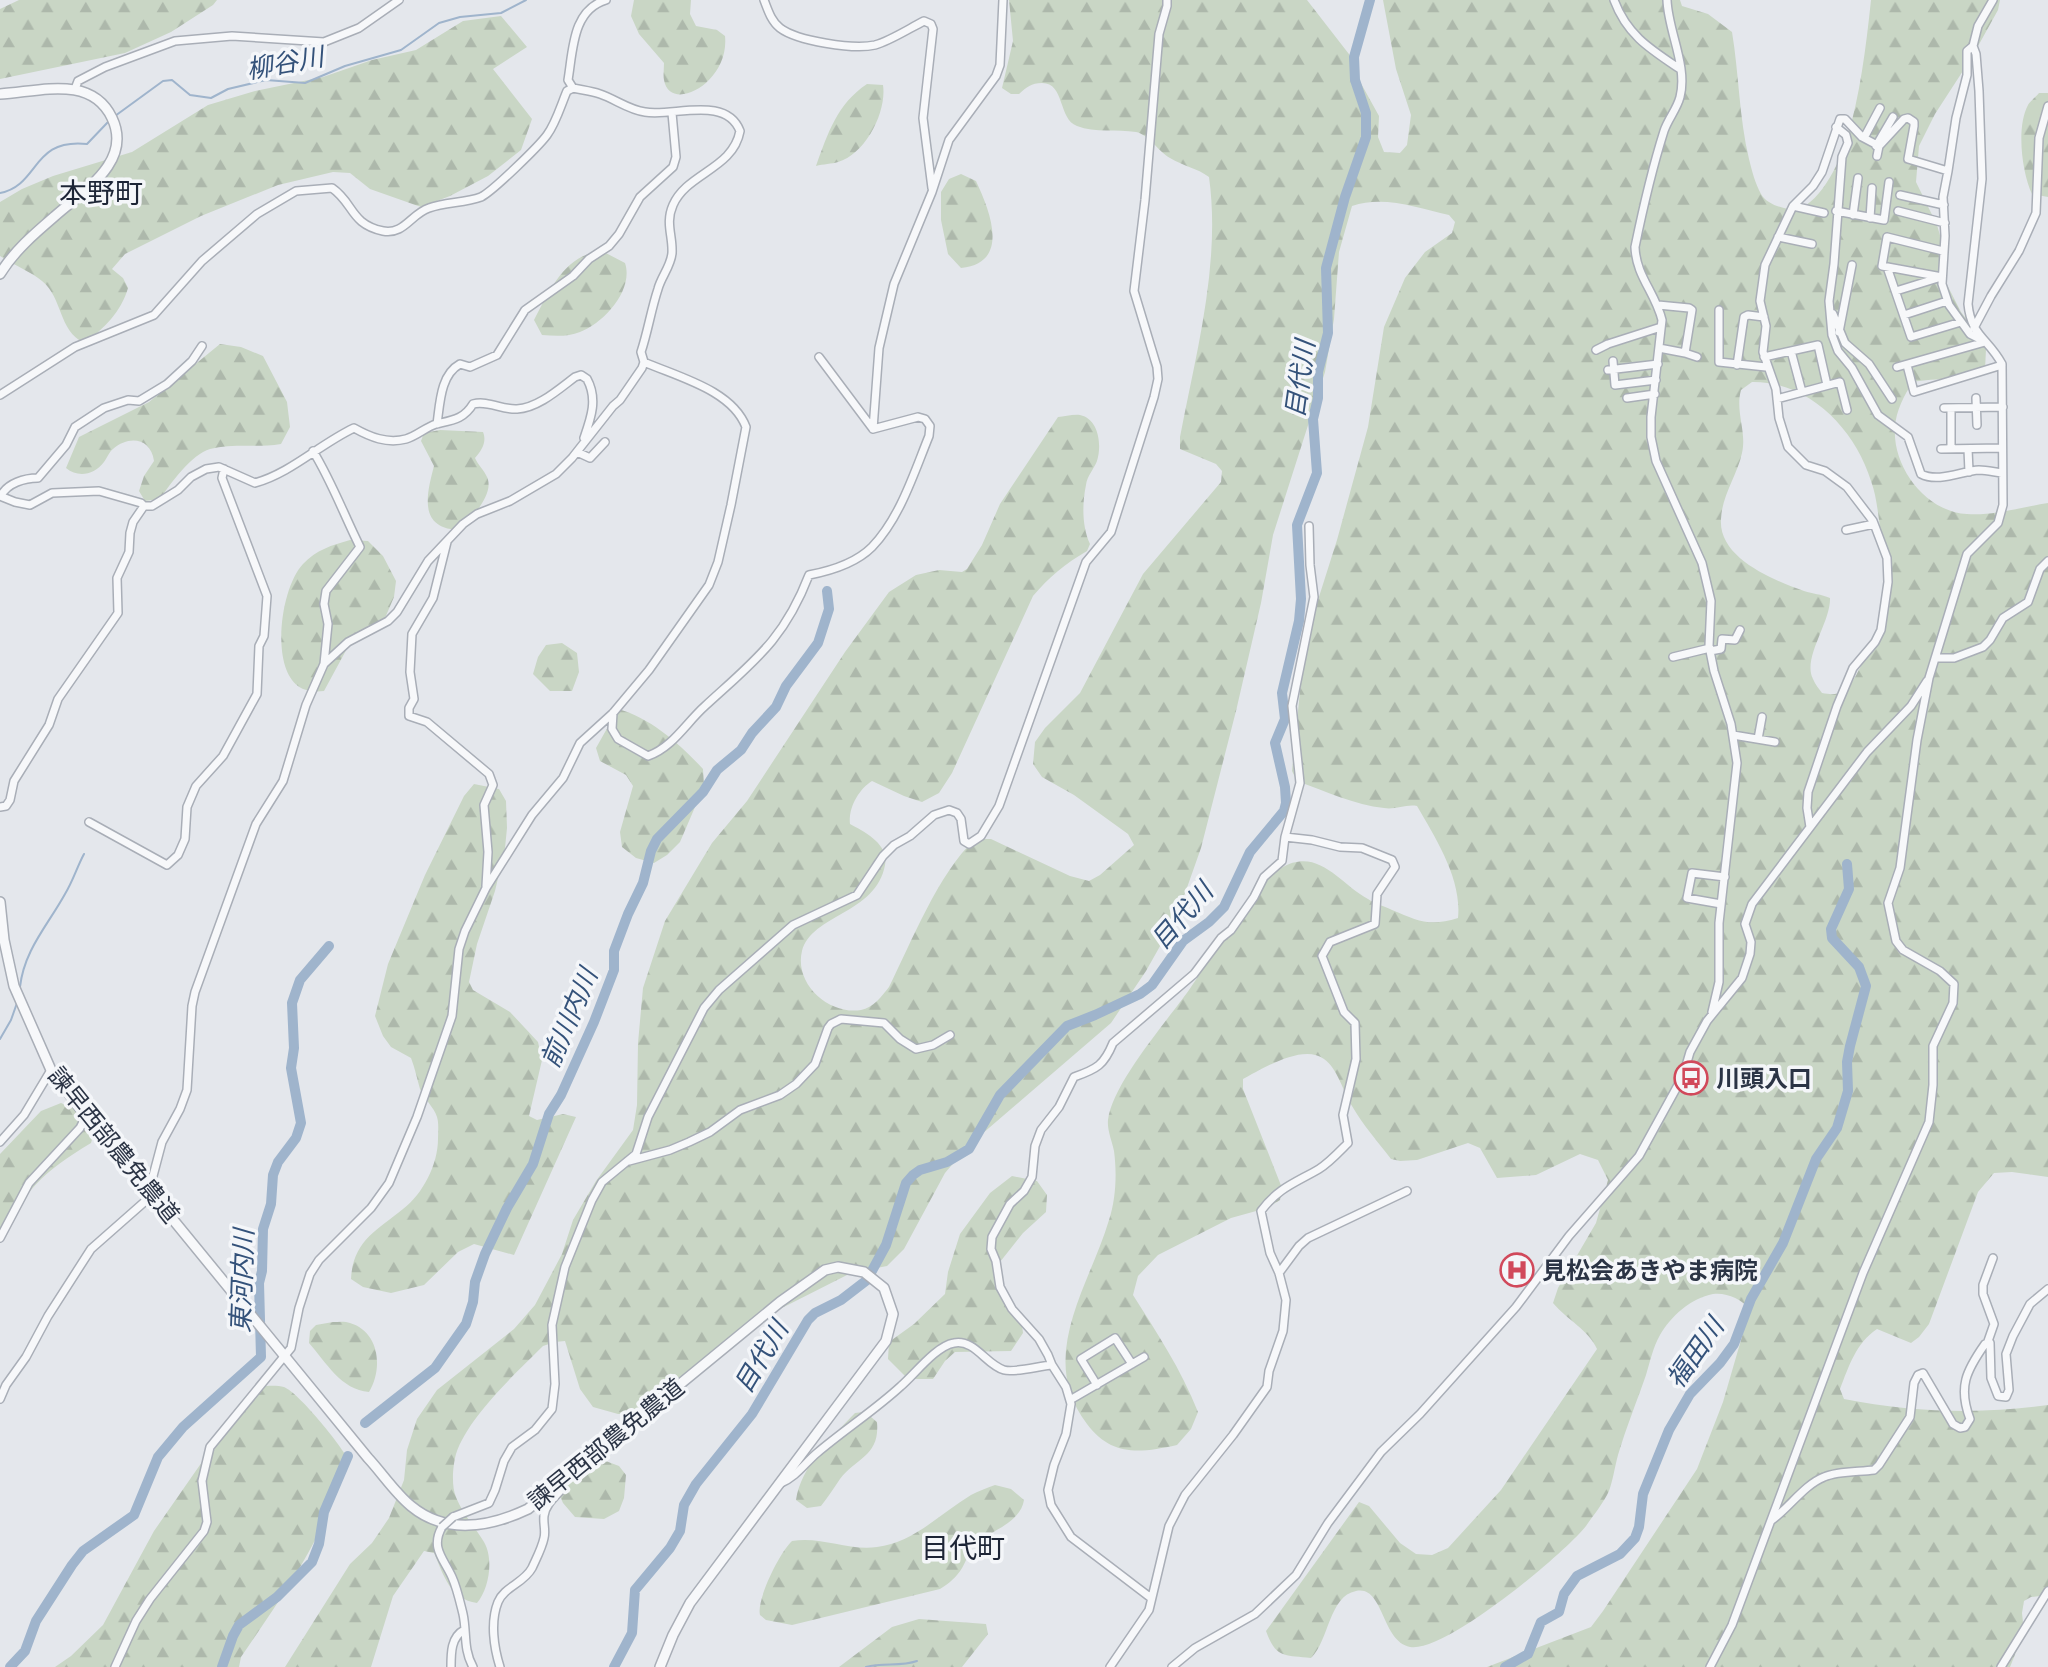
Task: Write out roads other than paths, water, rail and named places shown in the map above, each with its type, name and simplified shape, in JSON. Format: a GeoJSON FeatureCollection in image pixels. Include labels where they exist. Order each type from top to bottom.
{"type":"FeatureCollection","features":[{"type":"Feature","properties":{"kind":"street"},"geometry":{"type":"LineString","coordinates":[[75,89],[78,81],[105,67],[175,41],[232,36],[324,42],[359,28],[399,0]]}},
{"type":"Feature","properties":{"kind":"street"},"geometry":{"type":"LineString","coordinates":[[573,88],[568,80],[572,44],[591,5],[606,0]]}},
{"type":"Feature","properties":{"kind":"street"},"geometry":{"type":"LineString","coordinates":[[764,0],[771,18],[779,27],[793,34],[845,47],[875,45],[924,21],[931,24],[933,29],[923,118],[932,192]]}},
{"type":"Feature","properties":{"kind":"street"},"geometry":{"type":"LineString","coordinates":[[873,429],[879,348],[894,284],[932,192],[949,140],[996,76],[1000,65],[1003,0]]}},
{"type":"Feature","properties":{"kind":"street"},"geometry":{"type":"LineString","coordinates":[[473,1667],[466,1649],[464,1617],[454,1583],[437,1550],[438,1534],[453,1517],[489,1503],[512,1447],[535,1430],[552,1409],[555,1384],[551,1325],[565,1267],[602,1182],[636,1154],[648,1117],[693,1028],[719,990],[793,925],[857,895],[883,856],[934,815],[948,810],[957,813],[961,819],[964,841],[969,844],[981,836],[1004,796],[1086,562],[1111,531],[1158,379],[1135,291],[1159,34],[1167,0]]}},
{"type":"Feature","properties":{"kind":"street"},"geometry":{"type":"LineString","coordinates":[[1614,0],[1622,20],[1635,37],[1680,69]]}},
{"type":"Feature","properties":{"kind":"street"},"geometry":{"type":"LineString","coordinates":[[1667,0],[1680,69],[1680,97],[1658,151],[1635,247],[1635,262],[1658,305],[1662,320],[1651,437],[1656,461],[1702,563],[1711,601],[1710,650],[1733,735],[1737,763],[1721,904],[1719,982],[1712,1013]]}},
{"type":"Feature","properties":{"kind":"street"},"geometry":{"type":"LineString","coordinates":[[1710,1667],[1732,1625],[1863,1273],[1929,1122],[1933,1046],[1955,993],[1954,984],[1940,971],[1903,950],[1896,942],[1888,903],[1900,868],[1917,740],[1929,678],[1967,554],[1998,523],[2003,505],[2002,365],[1995,351],[1969,320],[1968,304],[1982,178],[1977,66],[1973,46],[1978,26],[1993,0]]}},
{"type":"Feature","properties":{"kind":"street"},"geometry":{"type":"LineString","coordinates":[[1973,46],[1967,51],[1967,75],[1956,118],[1948,171],[1942,277],[1948,301],[1961,322],[1970,334],[1984,341]]}},
{"type":"Feature","properties":{"kind":"street"},"geometry":{"type":"LineString","coordinates":[[0,395],[75,347],[153,315],[181,282],[232,233],[257,214],[296,191],[332,188],[361,222],[394,232],[429,208],[480,197],[492,190],[549,133],[567,91],[573,88],[600,94],[645,112],[671,113],[703,109],[715,111],[737,123],[740,131],[733,150],[720,164],[680,192],[672,207],[668,222],[672,253],[658,288],[641,352],[644,362],[628,390],[556,474],[510,501],[477,514],[428,561],[397,612],[388,621],[348,642],[324,664]]}},
{"type":"Feature","properties":{"kind":"street"},"geometry":{"type":"LineString","coordinates":[[0,94],[75,89],[87,93],[109,112],[118,137],[117,149],[101,177],[23,244],[0,274]]}},
{"type":"Feature","properties":{"kind":"street"},"geometry":{"type":"LineString","coordinates":[[1974,328],[2024,241],[2036,213],[2039,138],[2041,123],[2048,106]]}},
{"type":"Feature","properties":{"kind":"street"},"geometry":{"type":"LineString","coordinates":[[1864,138],[1880,108]]}},
{"type":"Feature","properties":{"kind":"street"},"geometry":{"type":"LineString","coordinates":[[437,424],[446,379],[455,367],[460,364],[470,367],[497,355],[525,310],[609,246],[640,197],[673,167],[676,157],[671,113]]}},
{"type":"Feature","properties":{"kind":"street"},"geometry":{"type":"LineString","coordinates":[[1877,156],[1878,146],[1892,117]]}},
{"type":"Feature","properties":{"kind":"street"},"geometry":{"type":"LineString","coordinates":[[1878,146],[1908,118],[1914,122],[1914,126],[1908,159],[1948,171]]}},
{"type":"Feature","properties":{"kind":"street"},"geometry":{"type":"LineString","coordinates":[[1810,827],[1808,792],[1837,706],[1853,668],[1875,642],[1881,630],[1888,582],[1887,558],[1874,524],[1847,487],[1825,471],[1806,465],[1788,447],[1779,418],[1776,388],[1766,367],[1766,326],[1760,300],[1765,265],[1793,206],[1813,186],[1822,172],[1840,119],[1845,119],[1864,138],[1878,146]]}},
{"type":"Feature","properties":{"kind":"street"},"geometry":{"type":"LineString","coordinates":[[1836,127],[1846,135],[1847,143],[1842,157],[1829,300],[1835,342],[1843,360],[1852,368],[1878,415],[1908,437],[1921,474],[1926,477],[1976,470],[2002,473]]}},
{"type":"Feature","properties":{"kind":"street"},"geometry":{"type":"LineString","coordinates":[[1853,215],[1858,178]]}},
{"type":"Feature","properties":{"kind":"street"},"geometry":{"type":"LineString","coordinates":[[1836,211],[1884,220],[1889,182]]}},
{"type":"Feature","properties":{"kind":"street"},"geometry":{"type":"LineString","coordinates":[[1870,218],[1872,188]]}},
{"type":"Feature","properties":{"kind":"street"},"geometry":{"type":"LineString","coordinates":[[1900,195],[1944,205]]}},
{"type":"Feature","properties":{"kind":"street"},"geometry":{"type":"LineString","coordinates":[[1793,206],[1824,213]]}},
{"type":"Feature","properties":{"kind":"street"},"geometry":{"type":"LineString","coordinates":[[1898,211],[1945,223]]}},
{"type":"Feature","properties":{"kind":"street"},"geometry":{"type":"LineString","coordinates":[[1778,237],[1812,244]]}},
{"type":"Feature","properties":{"kind":"street"},"geometry":{"type":"LineString","coordinates":[[1942,277],[1882,266],[1887,237],[1943,251]]}},
{"type":"Feature","properties":{"kind":"street"},"geometry":{"type":"LineString","coordinates":[[1835,342],[1842,331],[1852,265]]}},
{"type":"Feature","properties":{"kind":"street"},"geometry":{"type":"LineString","coordinates":[[1887,267],[1911,337],[1961,322]]}},
{"type":"Feature","properties":{"kind":"street"},"geometry":{"type":"LineString","coordinates":[[1896,291],[1942,277]]}},
{"type":"Feature","properties":{"kind":"street"},"geometry":{"type":"LineString","coordinates":[[1904,315],[1948,301]]}},
{"type":"Feature","properties":{"kind":"street"},"geometry":{"type":"LineString","coordinates":[[1658,305],[1692,310],[1685,353]]}},
{"type":"Feature","properties":{"kind":"street"},"geometry":{"type":"LineString","coordinates":[[1720,310],[1720,362],[1766,367]]}},
{"type":"Feature","properties":{"kind":"street"},"geometry":{"type":"LineString","coordinates":[[1831,310],[1845,343],[1868,364],[1892,399]]}},
{"type":"Feature","properties":{"kind":"street"},"geometry":{"type":"LineString","coordinates":[[1737,365],[1744,317],[1764,317]]}},
{"type":"Feature","properties":{"kind":"street"},"geometry":{"type":"LineString","coordinates":[[1596,350],[1661,327]]}},
{"type":"Feature","properties":{"kind":"street"},"geometry":{"type":"LineString","coordinates":[[1897,368],[1984,341]]}},
{"type":"Feature","properties":{"kind":"street"},"geometry":{"type":"LineString","coordinates":[[1764,356],[1818,345],[1828,386]]}},
{"type":"Feature","properties":{"kind":"street"},"geometry":{"type":"LineString","coordinates":[[202,346],[192,360],[167,384],[139,401],[128,401],[104,408],[75,427],[66,445],[38,478],[29,478],[12,485],[3,490],[0,496],[30,505],[52,493],[99,491],[144,506],[152,506],[206,469],[224,469],[255,483],[274,478],[313,451],[354,428],[375,440],[406,439],[437,424],[459,419],[474,404],[481,402],[518,409],[540,401],[581,375],[587,379],[594,398],[592,413],[579,449]]}},
{"type":"Feature","properties":{"kind":"street"},"geometry":{"type":"LineString","coordinates":[[1659,348],[1697,356]]}},
{"type":"Feature","properties":{"kind":"street"},"geometry":{"type":"LineString","coordinates":[[1791,351],[1802,392]]}},
{"type":"Feature","properties":{"kind":"street"},"geometry":{"type":"LineString","coordinates":[[818,357],[873,429]]}},
{"type":"Feature","properties":{"kind":"street"},"geometry":{"type":"LineString","coordinates":[[115,1667],[136,1621],[150,1599],[204,1531],[207,1522],[202,1481],[209,1447],[222,1428],[291,1348],[299,1308],[310,1274],[319,1260],[371,1208],[389,1183],[452,1016],[459,949],[486,888],[532,815],[563,778],[580,743],[613,713],[649,670],[709,586],[718,562],[746,427],[731,402],[644,362]]}},
{"type":"Feature","properties":{"kind":"street"},"geometry":{"type":"LineString","coordinates":[[1613,362],[1611,370],[1615,385],[1656,380]]}},
{"type":"Feature","properties":{"kind":"street"},"geometry":{"type":"LineString","coordinates":[[1611,370],[1658,364]]}},
{"type":"Feature","properties":{"kind":"street"},"geometry":{"type":"LineString","coordinates":[[1907,365],[1914,391],[2002,365]]}},
{"type":"Feature","properties":{"kind":"street"},"geometry":{"type":"LineString","coordinates":[[1777,400],[1840,382],[1847,410]]}},
{"type":"Feature","properties":{"kind":"street"},"geometry":{"type":"LineString","coordinates":[[1627,398],[1655,394]]}},
{"type":"Feature","properties":{"kind":"street"},"geometry":{"type":"LineString","coordinates":[[1976,398],[1976,425]]}},
{"type":"Feature","properties":{"kind":"street"},"geometry":{"type":"LineString","coordinates":[[1951,449],[1954,425],[1947,408],[2003,407]]}},
{"type":"Feature","properties":{"kind":"street"},"geometry":{"type":"LineString","coordinates":[[613,713],[612,729],[618,738],[648,756],[665,748],[706,705],[762,655],[791,616],[809,575],[835,568],[857,558],[872,547],[900,504],[929,436],[930,426],[925,419],[918,417],[873,429]]}},
{"type":"Feature","properties":{"kind":"street"},"geometry":{"type":"LineString","coordinates":[[579,449],[590,458],[605,442]]}},
{"type":"Feature","properties":{"kind":"street"},"geometry":{"type":"LineString","coordinates":[[1941,449],[2002,448]]}},
{"type":"Feature","properties":{"kind":"street"},"geometry":{"type":"LineString","coordinates":[[1968,449],[1969,472]]}},
{"type":"Feature","properties":{"kind":"street"},"geometry":{"type":"LineString","coordinates":[[0,1399],[6,1385],[26,1357],[48,1316],[91,1249],[150,1198],[149,1191],[162,1142],[187,1090],[195,992],[256,824],[283,781],[306,705],[324,664],[328,624],[324,604],[326,591],[360,547],[330,480],[313,451]]}},
{"type":"Feature","properties":{"kind":"street"},"geometry":{"type":"LineString","coordinates":[[89,822],[167,865],[178,855],[185,839],[187,807],[196,786],[223,756],[257,694],[259,646],[264,636],[267,596],[222,478],[224,469]]}},
{"type":"Feature","properties":{"kind":"street"},"geometry":{"type":"LineString","coordinates":[[0,807],[6,806],[10,800],[14,781],[49,725],[58,699],[118,613],[117,578],[129,552],[130,533],[134,522],[144,506]]}},
{"type":"Feature","properties":{"kind":"street"},"geometry":{"type":"LineString","coordinates":[[1846,530],[1874,524]]}},
{"type":"Feature","properties":{"kind":"street"},"geometry":{"type":"LineString","coordinates":[[1151,1598],[1071,1537],[1051,1505],[1048,1490],[1066,1434],[1071,1413],[1070,1400],[1066,1387],[1039,1339],[1012,1309],[1000,1287],[991,1249],[992,1237],[1010,1204],[1024,1191],[1032,1177],[1035,1146],[1041,1130],[1059,1107],[1074,1077],[1094,1070],[1107,1059],[1113,1043],[1194,974],[1221,938],[1231,930],[1264,877],[1282,861],[1285,837],[1300,783],[1292,706],[1314,597],[1309,526]]}},
{"type":"Feature","properties":{"kind":"street"},"geometry":{"type":"LineString","coordinates":[[447,541],[433,598],[412,634],[411,672],[414,699],[409,708],[409,716],[427,722],[489,774],[493,785],[484,806],[488,852],[486,888]]}},
{"type":"Feature","properties":{"kind":"street"},"geometry":{"type":"LineString","coordinates":[[1936,658],[1954,658],[1983,647],[2003,618],[2028,602],[2040,569],[2048,561]]}},
{"type":"Feature","properties":{"kind":"street"},"geometry":{"type":"LineString","coordinates":[[1673,657],[1721,649],[1722,639],[1735,640],[1740,630]]}},
{"type":"Feature","properties":{"kind":"street"},"geometry":{"type":"LineString","coordinates":[[1172,1667],[1195,1648],[1255,1615],[1296,1575],[1328,1523],[1381,1452],[1420,1414],[1516,1307],[1569,1236],[1639,1156],[1712,1013],[1742,978],[1751,942],[1745,924],[1752,904],[1867,752],[1911,706],[1929,678]]}},
{"type":"Feature","properties":{"kind":"street"},"geometry":{"type":"LineString","coordinates":[[1758,739],[1762,718]]}},
{"type":"Feature","properties":{"kind":"street"},"geometry":{"type":"LineString","coordinates":[[1733,735],[1775,742]]}},
{"type":"Feature","properties":{"kind":"street"},"geometry":{"type":"LineString","coordinates":[[1110,1667],[1149,1610],[1169,1526],[1185,1495],[1267,1387],[1269,1371],[1283,1331],[1286,1300],[1270,1253],[1261,1211],[1272,1196],[1320,1168],[1348,1143],[1343,1115],[1356,1059],[1355,1023],[1344,1012],[1322,956],[1330,942],[1375,924],[1377,894],[1395,867],[1392,860],[1362,848],[1340,847],[1285,837]]}},
{"type":"Feature","properties":{"kind":"street"},"geometry":{"type":"LineString","coordinates":[[1721,904],[1687,898],[1692,873],[1725,877]]}},
{"type":"Feature","properties":{"kind":"street","name":"諫早西部農免農道"},"geometry":{"type":"LineString","coordinates":[[0,902],[4,940],[14,986],[51,1070],[86,1116],[405,1499],[430,1518],[477,1526],[496,1523],[528,1509],[814,1276],[825,1270],[838,1267],[864,1272],[884,1288],[893,1314],[887,1341],[690,1603],[660,1667]]}},
{"type":"Feature","properties":{"kind":"street"},"geometry":{"type":"LineString","coordinates":[[625,1162],[670,1150],[710,1132],[740,1110],[780,1095],[804,1078],[815,1063],[828,1028],[841,1019],[884,1023],[900,1039],[916,1049],[933,1045],[950,1035]]}},
{"type":"Feature","properties":{"kind":"street"},"geometry":{"type":"LineString","coordinates":[[0,1142],[24,1115],[51,1070]]}},
{"type":"Feature","properties":{"kind":"street"},"geometry":{"type":"LineString","coordinates":[[0,1238],[29,1183],[80,1128],[86,1116]]}},
{"type":"Feature","properties":{"kind":"street"},"geometry":{"type":"LineString","coordinates":[[1279,1273],[1299,1245],[1308,1238],[1407,1191]]}},
{"type":"Feature","properties":{"kind":"street"},"geometry":{"type":"LineString","coordinates":[[1772,1520],[1814,1482],[1826,1476],[1874,1470],[1880,1465],[1910,1417],[1914,1383],[1918,1375],[1923,1373],[1927,1376],[1931,1390],[1952,1424],[1965,1427],[1970,1419],[1963,1388],[1968,1369],[1987,1344],[1994,1324],[1983,1294],[1983,1285],[1993,1258]]}},
{"type":"Feature","properties":{"kind":"street"},"geometry":{"type":"LineString","coordinates":[[1987,1344],[1990,1343],[1991,1378],[1995,1390],[1998,1396],[2006,1397],[2009,1390],[2006,1354],[2030,1304],[2048,1289]]}},
{"type":"Feature","properties":{"kind":"street"},"geometry":{"type":"LineString","coordinates":[[1097,1385],[1081,1359],[1115,1338],[1132,1364]]}},
{"type":"Feature","properties":{"kind":"street"},"geometry":{"type":"LineString","coordinates":[[779,1484],[790,1480],[816,1454],[898,1389],[938,1349],[952,1343],[972,1346],[1002,1369],[1011,1371],[1052,1365]]}},
{"type":"Feature","properties":{"kind":"street"},"geometry":{"type":"LineString","coordinates":[[1070,1400],[1144,1357]]}},
{"type":"Feature","properties":{"kind":"street"},"geometry":{"type":"LineString","coordinates":[[501,1667],[494,1629],[498,1602],[505,1592],[526,1579],[544,1542],[544,1516],[548,1504],[562,1489],[562,1481]]}},
{"type":"Feature","properties":{"kind":"street"},"geometry":{"type":"LineString","coordinates":[[2001,1667],[2048,1591]]}},
{"type":"Feature","properties":{"kind":"street"},"geometry":{"type":"LineString","coordinates":[[452,1667],[451,1653],[455,1637],[464,1630]]}},
{"type":"Feature","properties":{"kind":"waterway","name":"柳谷川"},"geometry":{"type":"LineString","coordinates":[[115,116],[163,81],[172,80],[190,95],[211,98],[228,89],[266,80],[305,83],[345,66],[401,50],[439,23],[460,17],[501,13],[526,0]]}},
{"type":"Feature","properties":{"kind":"waterway","name":"目代川"},"geometry":{"type":"LineString","coordinates":[[614,1667],[632,1633],[635,1590],[670,1548],[680,1531],[684,1505],[696,1484],[752,1414],[808,1320],[867,1280],[886,1245],[906,1183],[920,1170],[947,1162],[969,1149],[1000,1095],[1067,1026],[1140,994],[1152,985],[1183,941],[1224,907],[1250,852],[1284,811],[1285,787],[1275,743],[1285,719],[1282,693],[1299,621],[1301,599],[1297,525],[1317,473],[1313,419],[1318,398],[1318,372],[1328,333],[1326,268],[1345,197],[1366,137],[1366,113],[1355,80],[1354,57],[1370,0]]}},
{"type":"Feature","properties":{"kind":"waterway","name":"柳谷川"},"geometry":{"type":"LineString","coordinates":[[0,193],[23,181],[45,155],[55,148],[69,144],[87,144],[108,122]]}},
{"type":"Feature","properties":{"kind":"waterway","name":"前川内川"},"geometry":{"type":"LineString","coordinates":[[365,1423],[435,1368],[466,1324],[473,1302],[475,1282],[485,1254],[507,1208],[533,1164],[549,1114],[561,1095],[594,1022],[614,970],[614,951],[643,883],[651,851],[657,839],[703,792],[717,770],[741,750],[752,733],[776,707],[786,686],[818,643],[829,609],[827,591]]}},
{"type":"Feature","properties":{"kind":"waterway"},"geometry":{"type":"LineString","coordinates":[[20,987],[26,961],[68,889],[84,854]]}},
{"type":"Feature","properties":{"kind":"waterway","name":"福田川"},"geometry":{"type":"LineString","coordinates":[[1505,1667],[1528,1654],[1541,1622],[1559,1612],[1564,1594],[1577,1576],[1620,1554],[1635,1538],[1643,1494],[1669,1430],[1690,1394],[1734,1344],[1751,1299],[1783,1243],[1816,1159],[1837,1128],[1848,1091],[1847,1062],[1850,1046],[1866,986],[1859,967],[1832,938],[1831,929],[1849,889],[1847,864]]}},
{"type":"Feature","properties":{"kind":"waterway","name":"東河内川"},"geometry":{"type":"LineString","coordinates":[[10,1667],[25,1651],[36,1621],[83,1551],[134,1515],[158,1457],[183,1427],[261,1357],[259,1283],[262,1271],[263,1229],[271,1204],[273,1175],[278,1162],[296,1138],[301,1123],[291,1068],[294,1048],[292,1003],[300,980],[329,946]]}},
{"type":"Feature","properties":{"kind":"waterway"},"geometry":{"type":"LineString","coordinates":[[0,1039],[17,1003]]}},
{"type":"Feature","properties":{"kind":"waterway","name":"前川内川"},"geometry":{"type":"LineString","coordinates":[[222,1667],[239,1625],[277,1597],[312,1562],[319,1544],[324,1512],[348,1456]]}},
{"type":"Feature","properties":{"kind":"waterway"},"geometry":{"type":"LineString","coordinates":[[866,1667],[917,1661]]}},
{"type":"Feature","properties":{"kind":"place","name":"川頭入口"},"geometry":{"type":"Point","coordinates":[1691,1078]}},
{"type":"Feature","properties":{"kind":"place","name":"見松会あきやま病院"},"geometry":{"type":"Point","coordinates":[1517,1270]}},
{"type":"Feature","properties":{"kind":"district","name":"本野町"},"geometry":{"type":"Point","coordinates":[101,193]}},
{"type":"Feature","properties":{"kind":"district","name":"目代町"},"geometry":{"type":"Point","coordinates":[963,1548]}}]}
